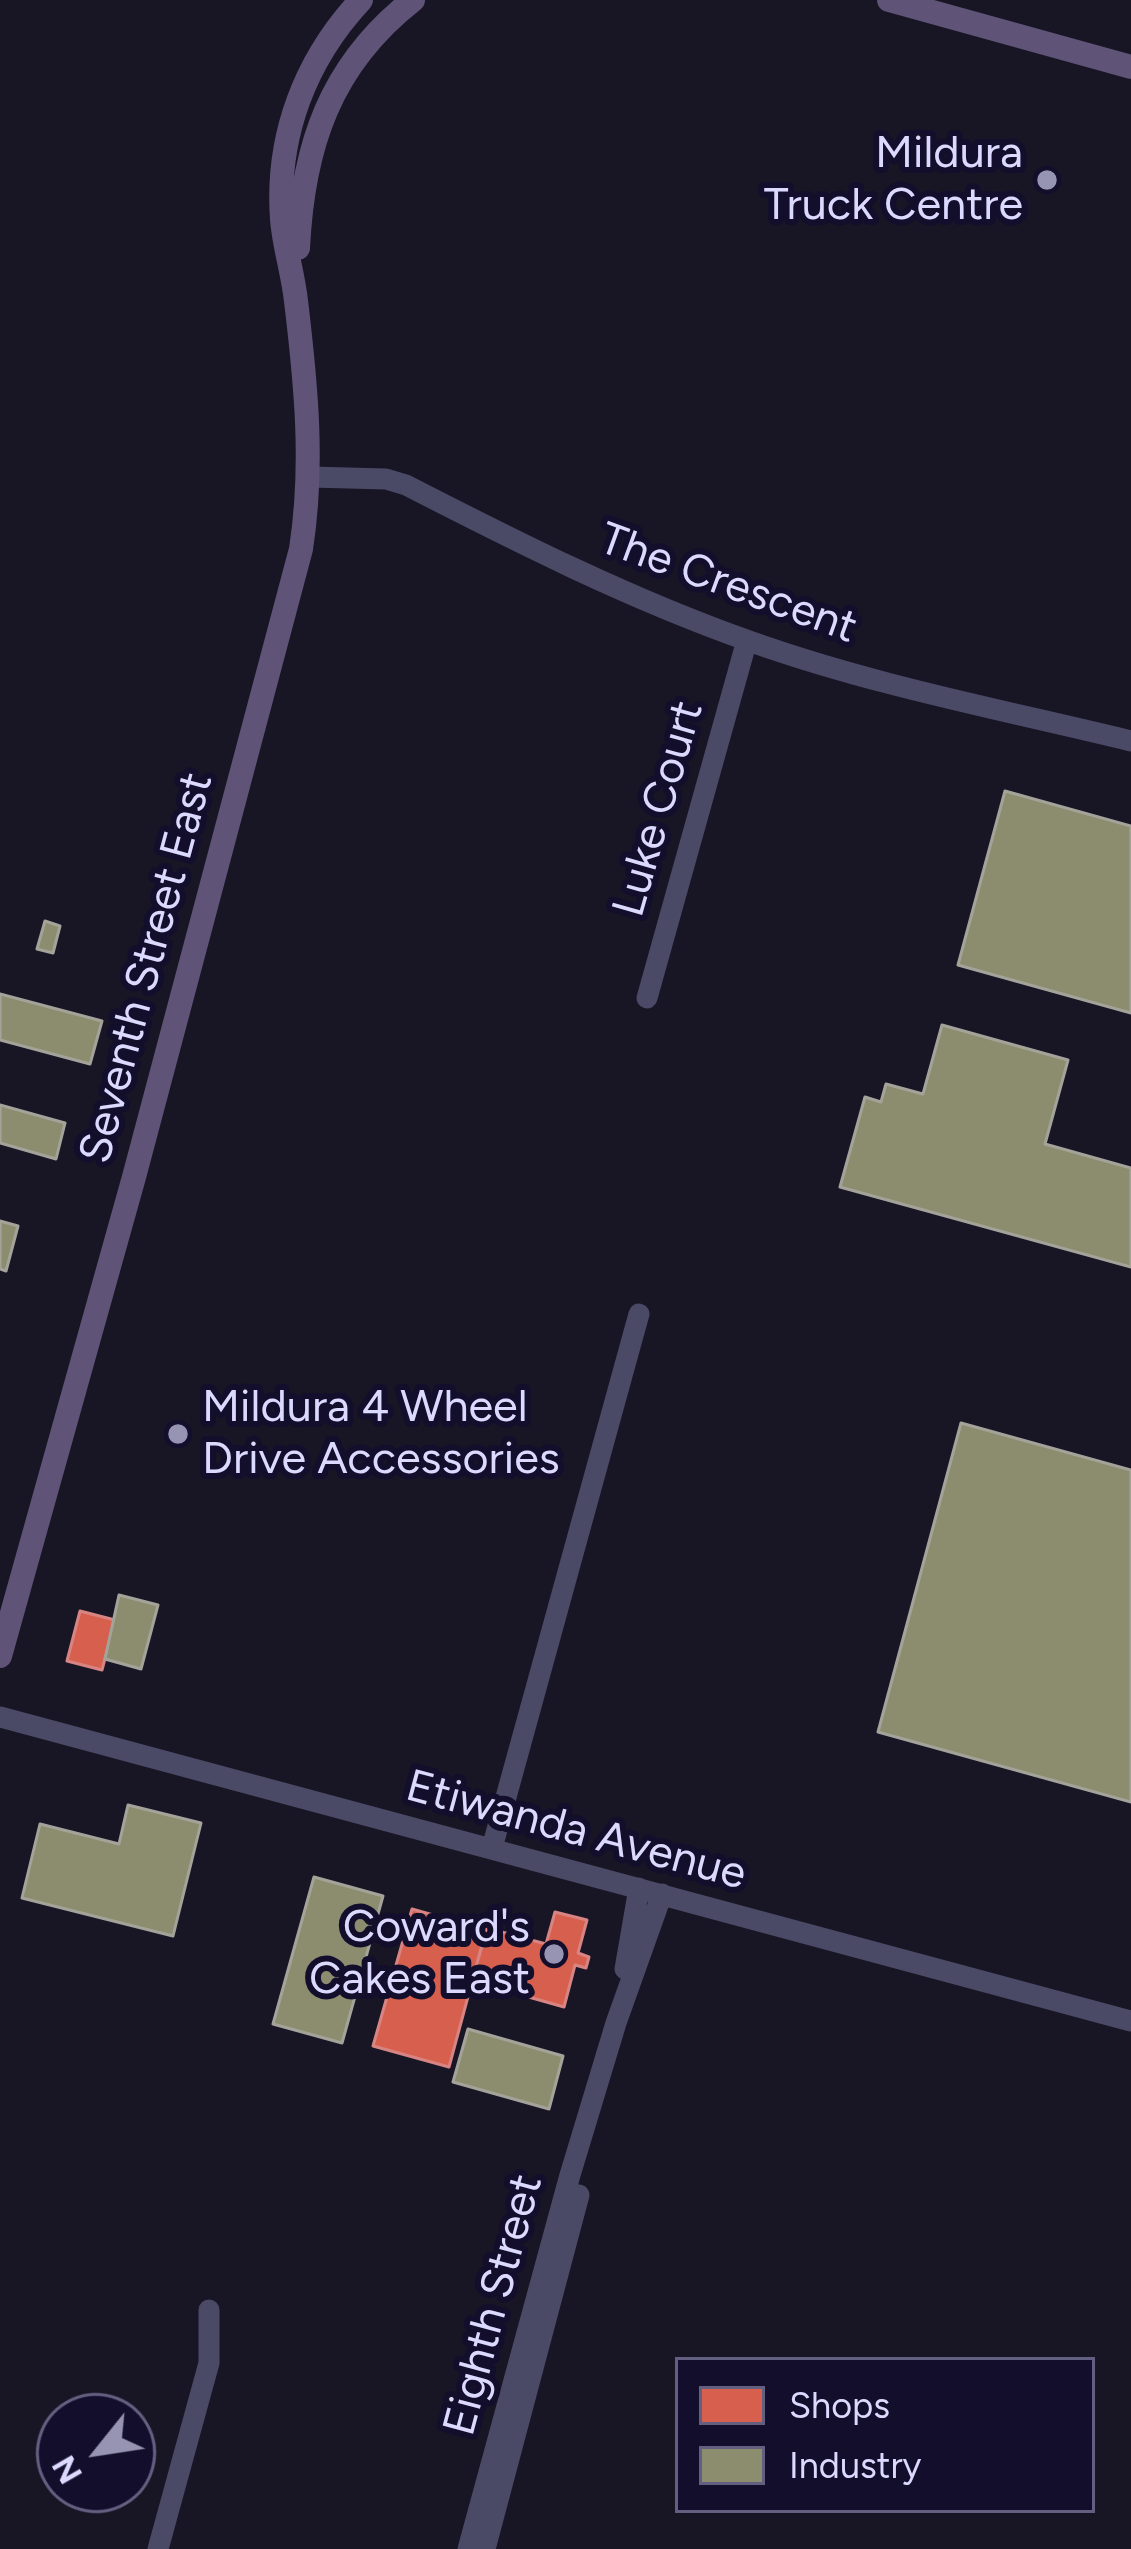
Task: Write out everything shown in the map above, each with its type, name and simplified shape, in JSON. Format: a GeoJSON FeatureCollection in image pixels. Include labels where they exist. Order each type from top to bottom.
{"type":"FeatureCollection","features":[{"type":"Feature","properties":{"kind":"main road","name":"Seventh Street East"},"geometry":{"type":"LineString","coordinates":[[0,1656],[291,594],[310,477],[295,292],[282,220],[282,174],[287,136],[314,63],[361,0]]}},
{"type":"Feature","properties":{"kind":"main road","name":"Seventh Street East"},"geometry":{"type":"LineString","coordinates":[[295,292],[300,203],[320,118],[364,46],[413,0]]}},
{"type":"Feature","properties":{"kind":"main road"},"geometry":{"type":"LineString","coordinates":[[889,0],[1131,67]]}},
{"type":"Feature","properties":{"kind":"street","name":"The Crescent"},"geometry":{"type":"LineString","coordinates":[[310,477],[386,479],[406,485],[518,545],[817,664],[1131,742]]}},
{"type":"Feature","properties":{"kind":"street","name":"Luke Court"},"geometry":{"type":"LineString","coordinates":[[647,998],[747,640]]}},
{"type":"Feature","properties":{"kind":"street"},"geometry":{"type":"LineString","coordinates":[[492,1848],[639,1313]]}},
{"type":"Feature","properties":{"kind":"street","name":"Etiwanda Avenue"},"geometry":{"type":"LineString","coordinates":[[0,1717],[1131,2021]]}},
{"type":"Feature","properties":{"kind":"street","name":"Eighth Street"},"geometry":{"type":"LineString","coordinates":[[616,2023],[639,1888]]}},
{"type":"Feature","properties":{"kind":"street","name":"Eighth Street"},"geometry":{"type":"LineString","coordinates":[[468,2549],[570,2175],[662,1894]]}},
{"type":"Feature","properties":{"kind":"street","name":"Eighth Street"},"geometry":{"type":"LineString","coordinates":[[485,2549],[577,2206],[600,2083]]}},
{"type":"Feature","properties":{"kind":"street"},"geometry":{"type":"LineString","coordinates":[[158,2549],[208,2363],[209,2310]]}},
{"type":"Feature","properties":{"kind":"building: Shops"},"geometry":{"type":"Polygon","coordinates":[[[80,1611],[115,1620],[102,1670],[67,1661],[80,1611]]]}},
{"type":"Feature","properties":{"kind":"building: Shops"},"geometry":{"type":"Polygon","coordinates":[[[412,1909],[486,1930],[449,2067],[373,2046],[412,1909]]]}},
{"type":"Feature","properties":{"kind":"building: Shops"},"geometry":{"type":"Polygon","coordinates":[[[555,1912],[587,1920],[578,1953],[589,1957],[586,1968],[575,1965],[564,2007],[472,1981],[487,1928],[546,1944],[555,1912]]]}},
{"type":"Feature","properties":{"kind":"building: Industry"},"geometry":{"type":"Polygon","coordinates":[[[1005,791],[1131,826],[1131,1013],[958,965],[1005,791]]]}},
{"type":"Feature","properties":{"kind":"building: Industry"},"geometry":{"type":"Polygon","coordinates":[[[45,921],[60,926],[53,953],[37,949],[45,921]]]}},
{"type":"Feature","properties":{"kind":"building: Industry"},"geometry":{"type":"Polygon","coordinates":[[[0,994],[102,1021],[90,1064],[0,1040],[0,994]]]}},
{"type":"Feature","properties":{"kind":"building: Industry"},"geometry":{"type":"Polygon","coordinates":[[[942,1025],[1068,1060],[1045,1144],[1131,1168],[1131,1267],[840,1187],[865,1097],[881,1102],[886,1084],[923,1094],[942,1025]]]}},
{"type":"Feature","properties":{"kind":"building: Industry"},"geometry":{"type":"Polygon","coordinates":[[[0,1105],[65,1123],[56,1159],[0,1143],[0,1105]]]}},
{"type":"Feature","properties":{"kind":"building: Industry"},"geometry":{"type":"Polygon","coordinates":[[[0,1221],[18,1226],[6,1271],[0,1269],[0,1221]]]}},
{"type":"Feature","properties":{"kind":"building: Industry"},"geometry":{"type":"Polygon","coordinates":[[[961,1423],[1131,1470],[1131,1802],[878,1732],[961,1423]]]}},
{"type":"Feature","properties":{"kind":"building: Industry"},"geometry":{"type":"Polygon","coordinates":[[[119,1595],[158,1605],[141,1669],[105,1659],[119,1595]]]}},
{"type":"Feature","properties":{"kind":"building: Industry"},"geometry":{"type":"Polygon","coordinates":[[[128,1805],[201,1823],[173,1936],[22,1898],[40,1824],[119,1844],[128,1805]]]}},
{"type":"Feature","properties":{"kind":"building: Industry"},"geometry":{"type":"Polygon","coordinates":[[[314,1877],[383,1896],[342,2043],[273,2024],[314,1877]]]}},
{"type":"Feature","properties":{"kind":"building: Industry"},"geometry":{"type":"Polygon","coordinates":[[[468,2029],[563,2056],[549,2109],[453,2082],[468,2029]]]}},
{"type":"Feature","properties":{"kind":"place","name":"Mildura Truck Centre"},"geometry":{"type":"Point","coordinates":[1047,180]}},
{"type":"Feature","properties":{"kind":"place","name":"Mildura 4 Wheel Drive Accessories"},"geometry":{"type":"Point","coordinates":[178,1434]}},
{"type":"Feature","properties":{"kind":"place","name":"Coward's Cakes East"},"geometry":{"type":"Point","coordinates":[554,1954]}}]}
